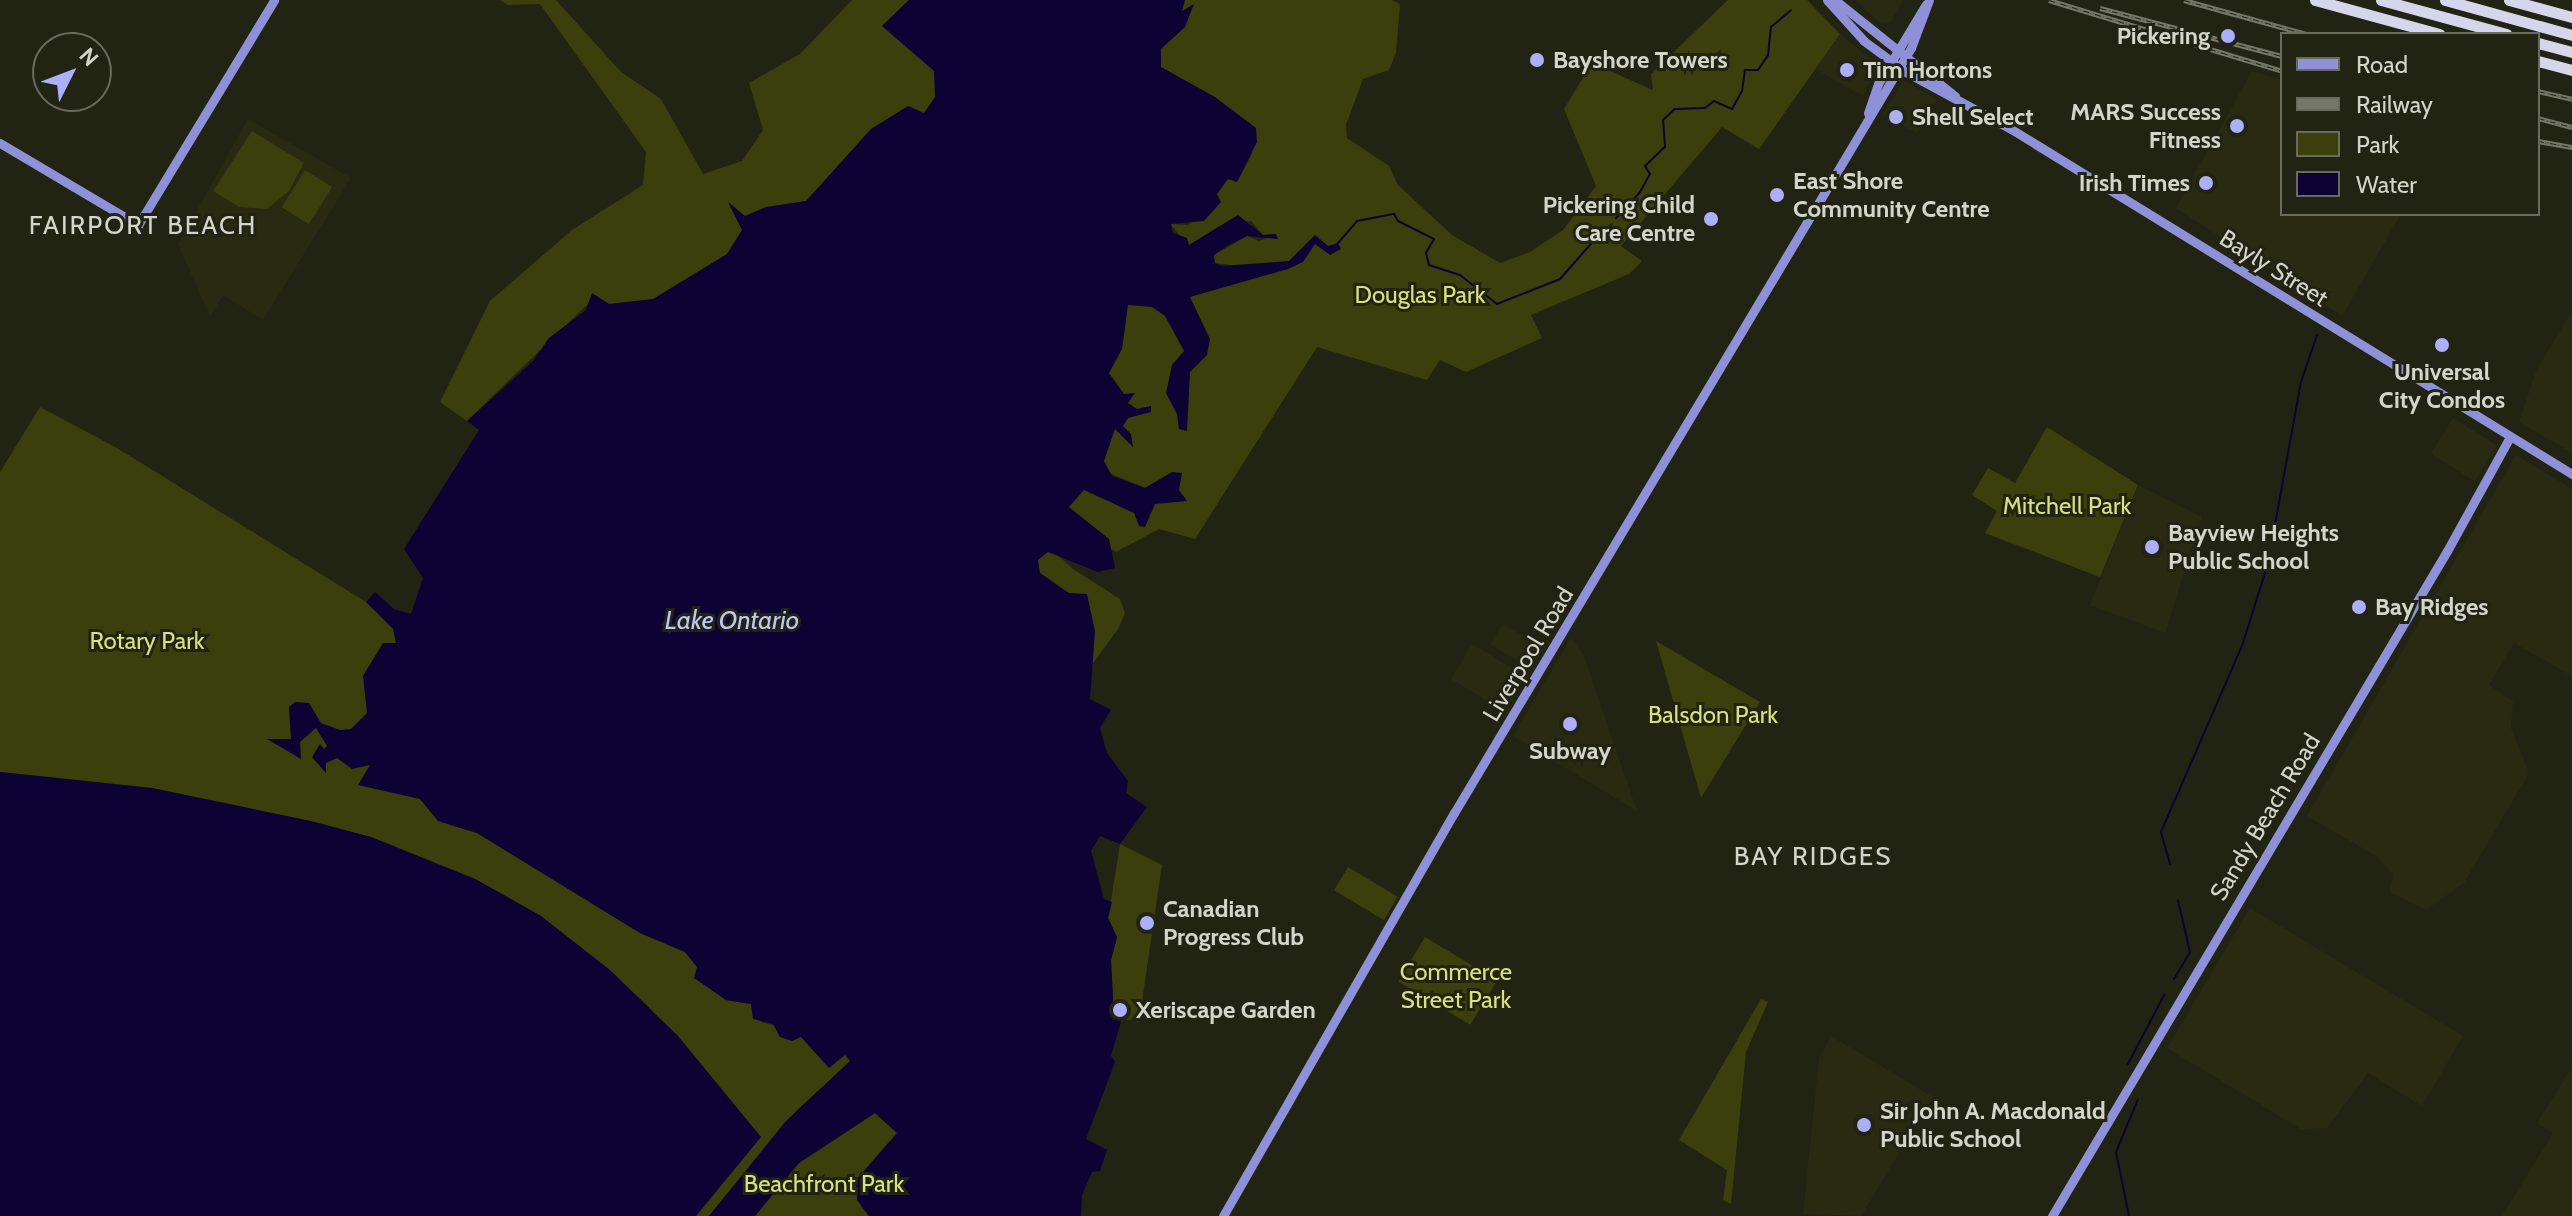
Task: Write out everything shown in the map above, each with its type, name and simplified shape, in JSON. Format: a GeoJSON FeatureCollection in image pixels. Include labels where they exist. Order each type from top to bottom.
{"type":"FeatureCollection","features":[{"type":"Feature","properties":{"kind":"highway"},"geometry":{"type":"LineString","coordinates":[[2315,0],[2432,32]]}},
{"type":"Feature","properties":{"kind":"highway"},"geometry":{"type":"LineString","coordinates":[[2381,0],[2499,32]]}},
{"type":"Feature","properties":{"kind":"highway"},"geometry":{"type":"LineString","coordinates":[[2445,0],[2572,35]]}},
{"type":"Feature","properties":{"kind":"highway"},"geometry":{"type":"LineString","coordinates":[[2509,0],[2572,17]]}},
{"type":"Feature","properties":{"kind":"highway"},"geometry":{"type":"LineString","coordinates":[[2540,44],[2572,52]]}},
{"type":"Feature","properties":{"kind":"highway"},"geometry":{"type":"LineString","coordinates":[[2540,62],[2572,70]]}},
{"type":"Feature","properties":{"kind":"street"},"geometry":{"type":"LineString","coordinates":[[0,143],[138,225],[274,0]]}},
{"type":"Feature","properties":{"kind":"street","name":"Bayly Street"},"geometry":{"type":"LineString","coordinates":[[1827,0],[1830,10],[1955,96],[2572,474]]}},
{"type":"Feature","properties":{"kind":"street","name":"Bayly Street"},"geometry":{"type":"LineString","coordinates":[[1835,0],[1898,59]]}},
{"type":"Feature","properties":{"kind":"street","name":"Liverpool Road"},"geometry":{"type":"LineString","coordinates":[[1223,1216],[1868,113],[1929,0]]}},
{"type":"Feature","properties":{"kind":"street","name":"Sandy Beach Road"},"geometry":{"type":"LineString","coordinates":[[2052,1216],[2447,551],[2510,437]]}},
{"type":"Feature","properties":{"kind":"shaded area"},"geometry":{"type":"Polygon","coordinates":[[[1855,0],[1903,0],[1891,22],[1880,23],[1855,0]]]}},
{"type":"Feature","properties":{"kind":"shaded area"},"geometry":{"type":"Polygon","coordinates":[[[1840,34],[1877,64],[1863,96],[1812,67],[1840,34]]]}},
{"type":"Feature","properties":{"kind":"shaded area"},"geometry":{"type":"Polygon","coordinates":[[[2252,71],[2280,79],[2280,216],[2400,216],[2342,316],[2176,208],[2252,71]]]}},
{"type":"Feature","properties":{"kind":"shaded area"},"geometry":{"type":"Polygon","coordinates":[[[1903,80],[1937,100],[1917,133],[1884,114],[1903,80]]]}},
{"type":"Feature","properties":{"kind":"shaded area"},"geometry":{"type":"Polygon","coordinates":[[[248,119],[351,178],[263,320],[223,295],[210,317],[178,244],[248,119]]]}},
{"type":"Feature","properties":{"kind":"shaded area"},"geometry":{"type":"Polygon","coordinates":[[[2572,311],[2572,453],[2519,422],[2536,371],[2572,311]]]}},
{"type":"Feature","properties":{"kind":"shaded area"},"geometry":{"type":"Polygon","coordinates":[[[2453,418],[2497,446],[2475,481],[2431,454],[2453,418]]]}},
{"type":"Feature","properties":{"kind":"shaded area"},"geometry":{"type":"Polygon","coordinates":[[[2516,455],[2572,489],[2572,676],[2514,643],[2489,685],[2513,701],[2511,728],[2529,773],[2464,883],[2426,910],[2390,892],[2393,874],[2376,856],[2307,816],[2516,455]]]}},
{"type":"Feature","properties":{"kind":"shaded area","name":"Bayview Heights Public School"},"geometry":{"type":"Polygon","coordinates":[[[2138,485],[2202,517],[2165,633],[2090,605],[2138,485]]]}},
{"type":"Feature","properties":{"kind":"shaded area"},"geometry":{"type":"Polygon","coordinates":[[[1502,624],[1543,647],[1531,668],[1490,645],[1502,624]]]}},
{"type":"Feature","properties":{"kind":"shaded area"},"geometry":{"type":"Polygon","coordinates":[[[1571,638],[1584,656],[1637,811],[1513,736],[1571,638]]]}},
{"type":"Feature","properties":{"kind":"shaded area"},"geometry":{"type":"Polygon","coordinates":[[[1472,644],[1526,676],[1505,712],[1451,679],[1472,644]]]}},
{"type":"Feature","properties":{"kind":"shaded area"},"geometry":{"type":"Polygon","coordinates":[[[2250,908],[2463,1036],[2422,1106],[2368,1073],[2327,1128],[2301,1129],[2167,1048],[2250,908]]]}},
{"type":"Feature","properties":{"kind":"shaded area","name":"Sir John A. Macdonald Public School"},"geometry":{"type":"Polygon","coordinates":[[[1831,1036],[1933,1097],[1861,1216],[1803,1214],[1819,1058],[1831,1036]]]}},
{"type":"Feature","properties":{"kind":"shaded area"},"geometry":{"type":"Polygon","coordinates":[[[2572,1067],[2572,1216],[2502,1216],[2553,1133],[2537,1123],[2572,1067]]]}},
{"type":"Feature","properties":{"kind":"green space"},"geometry":{"type":"Polygon","coordinates":[[[500,0],[556,0],[621,72],[661,99],[703,174],[742,161],[763,130],[749,83],[800,54],[852,0],[909,0],[882,26],[1015,42],[826,202],[743,229],[727,254],[653,300],[609,304],[596,296],[467,421],[440,402],[490,301],[572,230],[643,185],[646,152],[540,4],[508,5],[500,0]]]}},
{"type":"Feature","properties":{"kind":"green space","name":"Douglas Park"},"geometry":{"type":"Polygon","coordinates":[[[1185,0],[1391,0],[1400,4],[1396,53],[1389,70],[1363,79],[1346,125],[1347,138],[1389,166],[1398,185],[1452,235],[1500,263],[1530,252],[1563,230],[1596,186],[1564,109],[1592,63],[1653,90],[1651,74],[1728,0],[1807,0],[1840,34],[1759,149],[1722,127],[1621,246],[1642,261],[1629,274],[1531,315],[1542,338],[1466,372],[1440,360],[1427,380],[1317,347],[1195,539],[1159,529],[1116,552],[1066,521],[1066,482],[1146,488],[1089,465],[1100,292],[1195,315],[1189,297],[1289,261],[1249,267],[1214,263],[1214,255],[1247,236],[1259,241],[1276,234],[1263,235],[1251,221],[1219,226],[1189,246],[1170,224],[1188,225],[1228,178],[1237,182],[1252,154],[1256,129],[1194,86],[1005,143],[1161,49],[1185,0]]]}},
{"type":"Feature","properties":{"kind":"green space"},"geometry":{"type":"Polygon","coordinates":[[[252,131],[304,163],[289,191],[267,209],[239,207],[213,191],[252,131]]]}},
{"type":"Feature","properties":{"kind":"green space"},"geometry":{"type":"Polygon","coordinates":[[[305,170],[332,187],[309,224],[282,207],[305,170]]]}},
{"type":"Feature","properties":{"kind":"green space","name":"Rotary Park"},"geometry":{"type":"Polygon","coordinates":[[[40,407],[117,448],[366,602],[401,632],[399,793],[420,799],[450,825],[477,833],[640,933],[685,952],[697,967],[695,978],[726,1000],[751,1004],[762,1022],[776,1026],[780,1037],[801,1037],[830,1067],[845,1054],[851,1061],[798,1109],[709,1216],[696,1216],[760,1136],[645,1003],[541,916],[475,879],[371,837],[152,788],[0,772],[0,472],[40,407]]]}},
{"type":"Feature","properties":{"kind":"green space","name":"Mitchell Park"},"geometry":{"type":"Polygon","coordinates":[[[2047,427],[2138,485],[2100,577],[1985,533],[1997,511],[1972,495],[1988,468],[2015,483],[2047,427]]]}},
{"type":"Feature","properties":{"kind":"green space"},"geometry":{"type":"Polygon","coordinates":[[[1034,534],[1073,569],[1120,599],[1125,613],[1118,629],[1091,666],[1039,597],[1034,534]]]}},
{"type":"Feature","properties":{"kind":"green space","name":"Balsdon Park"},"geometry":{"type":"Polygon","coordinates":[[[1656,641],[1760,702],[1701,798],[1656,641]]]}},
{"type":"Feature","properties":{"kind":"green space"},"geometry":{"type":"Polygon","coordinates":[[[1120,844],[1162,865],[1139,1022],[1114,1017],[1111,960],[1117,937],[1108,919],[1120,844]]]}},
{"type":"Feature","properties":{"kind":"green space"},"geometry":{"type":"Polygon","coordinates":[[[1348,867],[1398,897],[1384,920],[1334,890],[1348,867]]]}},
{"type":"Feature","properties":{"kind":"green space","name":"Commerce Street Park"},"geometry":{"type":"Polygon","coordinates":[[[1425,937],[1497,980],[1470,1025],[1398,982],[1425,937]]]}},
{"type":"Feature","properties":{"kind":"green space"},"geometry":{"type":"Polygon","coordinates":[[[1761,999],[1768,1002],[1746,1052],[1731,1204],[1723,1200],[1727,1170],[1679,1140],[1761,999]]]}},
{"type":"Feature","properties":{"kind":"green space","name":"Beachfront Park"},"geometry":{"type":"Polygon","coordinates":[[[875,1113],[897,1133],[856,1180],[862,1208],[869,1216],[755,1216],[799,1163],[875,1113]]]}},
{"type":"Feature","properties":{"kind":"water","name":"Lake Ontario"},"geometry":{"type":"Polygon","coordinates":[[[909,0],[1185,0],[1182,11],[1194,4],[1185,27],[1161,49],[1161,67],[1215,97],[1256,128],[1257,142],[1237,182],[1228,179],[1217,194],[1221,202],[1204,221],[1171,224],[1173,233],[1187,238],[1189,245],[1238,215],[1263,235],[1276,234],[1278,239],[1247,236],[1227,246],[1214,255],[1215,263],[1222,266],[1289,261],[1315,235],[1328,246],[1338,243],[1341,249],[1330,255],[1315,244],[1303,262],[1288,269],[1190,297],[1210,339],[1207,355],[1190,372],[1187,431],[1179,429],[1177,414],[1166,393],[1172,365],[1184,351],[1165,316],[1152,307],[1128,305],[1122,349],[1109,373],[1124,394],[1135,393],[1128,403],[1137,409],[1151,406],[1151,412],[1128,418],[1123,426],[1131,434],[1133,447],[1115,429],[1104,461],[1112,476],[1145,488],[1172,472],[1182,473],[1179,490],[1187,501],[1155,504],[1145,527],[1139,526],[1134,513],[1084,490],[1069,507],[1109,539],[1115,568],[1098,572],[1048,552],[1038,560],[1040,573],[1069,593],[1087,594],[1095,631],[1090,699],[1111,710],[1100,728],[1107,753],[1128,781],[1126,793],[1147,807],[1120,844],[1100,836],[1091,851],[1104,899],[1112,902],[1108,918],[1117,937],[1111,960],[1114,1017],[1122,1018],[1111,1056],[1115,1062],[1086,1139],[1107,1150],[1100,1171],[1092,1172],[1082,1195],[1081,1216],[869,1216],[857,1200],[856,1180],[897,1133],[875,1113],[799,1163],[755,1216],[709,1216],[786,1121],[850,1061],[845,1055],[829,1068],[801,1037],[792,1041],[780,1037],[773,1024],[753,1019],[751,1004],[726,1000],[694,978],[697,967],[685,952],[640,933],[477,833],[438,821],[420,799],[358,785],[370,765],[352,769],[337,758],[326,763],[326,773],[312,757],[320,744],[324,749],[327,746],[316,728],[300,742],[301,759],[267,739],[291,739],[289,707],[295,702],[309,703],[321,723],[340,730],[351,729],[367,713],[363,676],[383,643],[396,643],[393,629],[366,602],[375,592],[394,609],[411,614],[423,578],[404,549],[479,430],[467,421],[533,361],[549,338],[586,310],[592,293],[609,304],[653,299],[727,254],[742,230],[728,202],[745,216],[766,207],[806,201],[871,129],[908,106],[924,113],[935,97],[934,71],[882,26],[909,0]]]}},
{"type":"Feature","properties":{"kind":"water"},"geometry":{"type":"Polygon","coordinates":[[[0,772],[152,788],[311,821],[371,837],[475,879],[541,916],[610,970],[678,1036],[761,1137],[696,1216],[0,1216],[0,772]]]}},
{"type":"Feature","properties":{"kind":"waterway"},"geometry":{"type":"LineString","coordinates":[[1616,218],[1640,192],[1650,174],[1645,166],[1665,147],[1663,120],[1675,109],[1705,108],[1714,101],[1732,109],[1742,91],[1745,70],[1758,70],[1768,55],[1771,27],[1791,10]]}},
{"type":"Feature","properties":{"kind":"waterway"},"geometry":{"type":"LineString","coordinates":[[1338,243],[1357,221],[1394,214],[1398,221],[1434,239],[1426,253],[1429,265],[1460,275],[1497,304],[1560,279],[1603,230]]}},
{"type":"Feature","properties":{"kind":"waterway"},"geometry":{"type":"LineString","coordinates":[[2274,530],[2301,382],[2317,335]]}},
{"type":"Feature","properties":{"kind":"waterway"},"geometry":{"type":"LineString","coordinates":[[2170,864],[2161,832],[2243,643],[2268,563]]}},
{"type":"Feature","properties":{"kind":"waterway"},"geometry":{"type":"LineString","coordinates":[[2174,979],[2190,952],[2178,900]]}},
{"type":"Feature","properties":{"kind":"waterway"},"geometry":{"type":"LineString","coordinates":[[2128,1064],[2164,995]]}},
{"type":"Feature","properties":{"kind":"waterway"},"geometry":{"type":"LineString","coordinates":[[2129,1216],[2116,1152],[2138,1099]]}},
{"type":"Feature","properties":{"kind":"railway"},"geometry":{"type":"LineString","coordinates":[[2049,0],[2280,70]]}},
{"type":"Feature","properties":{"kind":"railway"},"geometry":{"type":"LineString","coordinates":[[2184,0],[2300,32]]}},
{"type":"Feature","properties":{"kind":"railway"},"geometry":{"type":"LineString","coordinates":[[2100,8],[2280,55]]}},
{"type":"Feature","properties":{"kind":"railway"},"geometry":{"type":"LineString","coordinates":[[2540,91],[2572,99]]}},
{"type":"Feature","properties":{"kind":"railway"},"geometry":{"type":"LineString","coordinates":[[2540,119],[2572,127]]}},
{"type":"Feature","properties":{"kind":"railway"},"geometry":{"type":"LineString","coordinates":[[2540,141],[2572,147]]}},
{"type":"Feature","properties":{"kind":"place","name":"Pickering"},"geometry":{"type":"Point","coordinates":[2228,36]}},
{"type":"Feature","properties":{"kind":"place","name":"Bayshore Towers"},"geometry":{"type":"Point","coordinates":[1537,60]}},
{"type":"Feature","properties":{"kind":"place","name":"Tim Hortons"},"geometry":{"type":"Point","coordinates":[1847,70]}},
{"type":"Feature","properties":{"kind":"place","name":"Shell Select"},"geometry":{"type":"Point","coordinates":[1896,117]}},
{"type":"Feature","properties":{"kind":"place","name":"MARS Success Fitness"},"geometry":{"type":"Point","coordinates":[2237,126]}},
{"type":"Feature","properties":{"kind":"place","name":"Irish Times"},"geometry":{"type":"Point","coordinates":[2206,183]}},
{"type":"Feature","properties":{"kind":"place","name":"East Shore Community Centre"},"geometry":{"type":"Point","coordinates":[1777,195]}},
{"type":"Feature","properties":{"kind":"place","name":"Pickering Child Care Centre"},"geometry":{"type":"Point","coordinates":[1711,219]}},
{"type":"Feature","properties":{"kind":"place","name":"Universal City Condos"},"geometry":{"type":"Point","coordinates":[2442,345]}},
{"type":"Feature","properties":{"kind":"place","name":"Bayview Heights Public School"},"geometry":{"type":"Point","coordinates":[2152,547]}},
{"type":"Feature","properties":{"kind":"place","name":"Bay Ridges"},"geometry":{"type":"Point","coordinates":[2359,607]}},
{"type":"Feature","properties":{"kind":"place","name":"Subway"},"geometry":{"type":"Point","coordinates":[1570,724]}},
{"type":"Feature","properties":{"kind":"place","name":"Canadian Progress Club"},"geometry":{"type":"Point","coordinates":[1147,923]}},
{"type":"Feature","properties":{"kind":"place","name":"Xeriscape Garden"},"geometry":{"type":"Point","coordinates":[1120,1010]}},
{"type":"Feature","properties":{"kind":"place","name":"Sir John A. Macdonald Public School"},"geometry":{"type":"Point","coordinates":[1864,1125]}},
{"type":"Feature","properties":{"kind":"district","name":"FAIRPORT BEACH"},"geometry":{"type":"Point","coordinates":[143,226]}},
{"type":"Feature","properties":{"kind":"district","name":"BAY RIDGES"},"geometry":{"type":"Point","coordinates":[1813,857]}}]}
